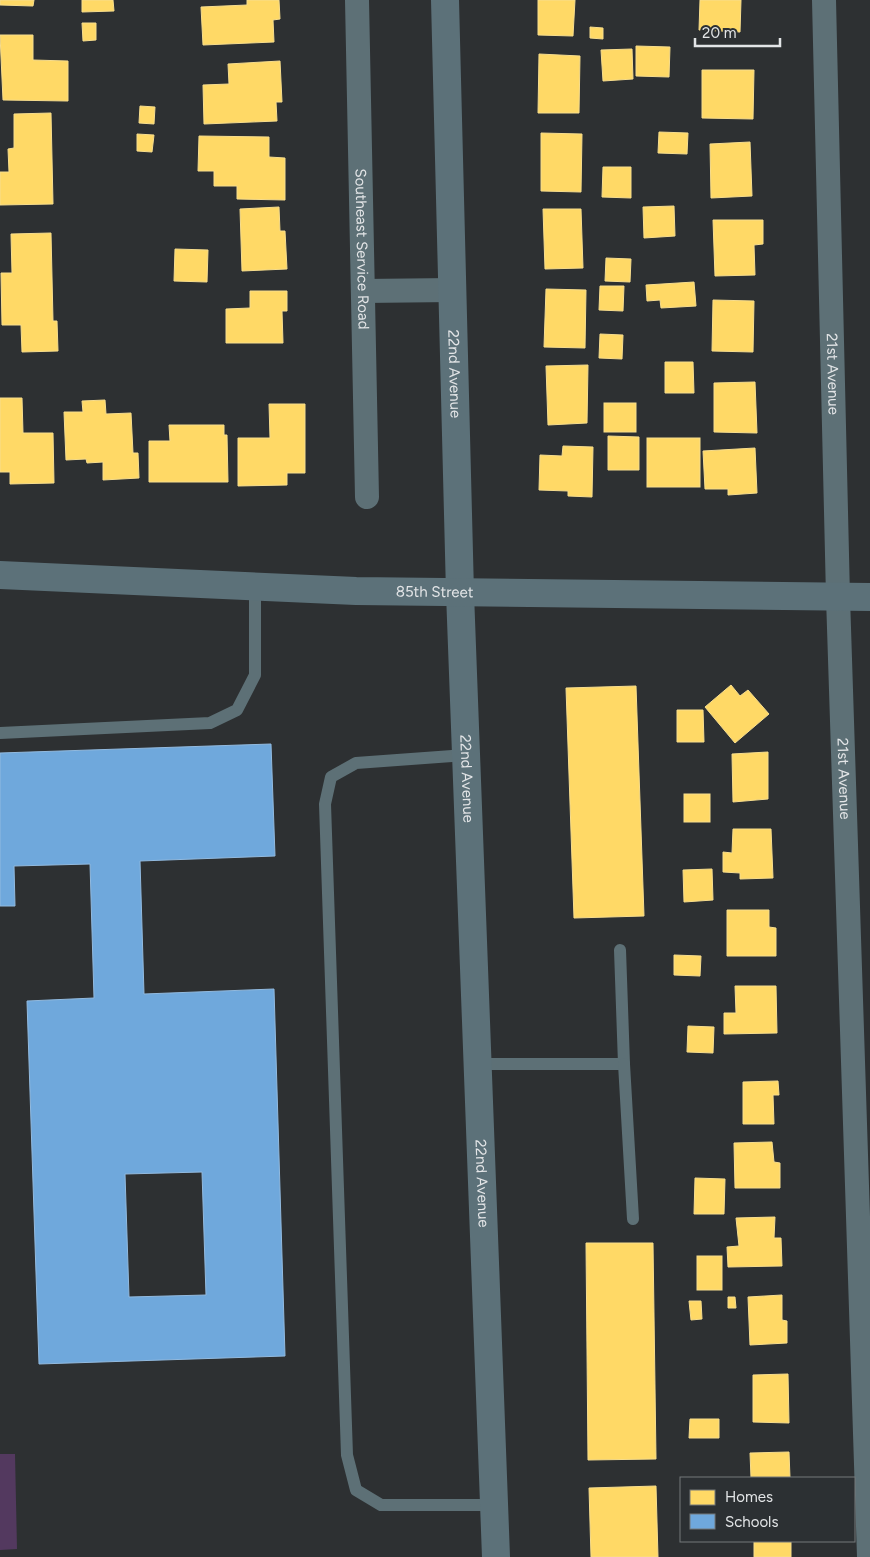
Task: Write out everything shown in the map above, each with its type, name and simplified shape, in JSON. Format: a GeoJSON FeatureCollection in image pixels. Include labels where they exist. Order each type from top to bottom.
{"type":"FeatureCollection","features":[{"type":"Feature","properties":{"kind":"street","name":"Southeast Service Road"},"geometry":{"type":"LineString","coordinates":[[357,0],[367,496]]}},
{"type":"Feature","properties":{"kind":"street","name":"22nd Avenue"},"geometry":{"type":"LineString","coordinates":[[446,0],[460,593],[496,1557]]}},
{"type":"Feature","properties":{"kind":"street","name":"21st Avenue"},"geometry":{"type":"LineString","coordinates":[[824,0],[838,597],[869,1557]]}},
{"type":"Feature","properties":{"kind":"street"},"geometry":{"type":"LineString","coordinates":[[363,291],[453,290]]}},
{"type":"Feature","properties":{"kind":"street","name":"85th Street"},"geometry":{"type":"LineString","coordinates":[[0,575],[255,587],[460,593],[870,597]]}},
{"type":"Feature","properties":{"kind":"lane"},"geometry":{"type":"LineString","coordinates":[[0,733],[210,723],[237,710],[255,675],[255,587]]}},
{"type":"Feature","properties":{"kind":"lane"},"geometry":{"type":"LineString","coordinates":[[466,755],[356,763],[331,776],[325,804],[347,1445],[356,1490],[382,1505],[494,1505]]}},
{"type":"Feature","properties":{"kind":"lane"},"geometry":{"type":"LineString","coordinates":[[620,950],[624,1064],[633,1219]]}},
{"type":"Feature","properties":{"kind":"lane"},"geometry":{"type":"LineString","coordinates":[[478,1064],[624,1064]]}},
{"type":"Feature","properties":{"kind":"shaded area"},"geometry":{"type":"Polygon","coordinates":[[[0,1454],[15,1454],[17,1549],[0,1550],[0,1454]]]}},
{"type":"Feature","properties":{"kind":"building: Homes"},"geometry":{"type":"Polygon","coordinates":[[[0,0],[34,0],[33,6],[0,5],[0,0]]]}},
{"type":"Feature","properties":{"kind":"building: Homes"},"geometry":{"type":"Polygon","coordinates":[[[82,0],[113,0],[114,11],[82,12],[82,0]]]}},
{"type":"Feature","properties":{"kind":"building: Homes"},"geometry":{"type":"Polygon","coordinates":[[[247,0],[279,0],[280,19],[273,20],[274,42],[203,45],[201,7],[247,5],[247,0]]]}},
{"type":"Feature","properties":{"kind":"building: Homes"},"geometry":{"type":"Polygon","coordinates":[[[538,0],[575,0],[573,36],[538,35],[538,0]]]}},
{"type":"Feature","properties":{"kind":"building: Homes"},"geometry":{"type":"Polygon","coordinates":[[[700,0],[741,0],[740,32],[699,30],[700,0]]]}},
{"type":"Feature","properties":{"kind":"building: Homes"},"geometry":{"type":"Polygon","coordinates":[[[82,23],[96,23],[96,40],[83,41],[82,23]]]}},
{"type":"Feature","properties":{"kind":"building: Homes"},"geometry":{"type":"Polygon","coordinates":[[[590,27],[603,28],[603,39],[590,38],[590,27]]]}},
{"type":"Feature","properties":{"kind":"building: Homes"},"geometry":{"type":"Polygon","coordinates":[[[0,35],[33,35],[33,60],[68,61],[68,101],[3,100],[0,35]]]}},
{"type":"Feature","properties":{"kind":"building: Homes"},"geometry":{"type":"Polygon","coordinates":[[[636,46],[670,47],[669,77],[636,76],[636,46]]]}},
{"type":"Feature","properties":{"kind":"building: Homes"},"geometry":{"type":"Polygon","coordinates":[[[632,49],[633,79],[603,81],[601,50],[632,49]]]}},
{"type":"Feature","properties":{"kind":"building: Homes"},"geometry":{"type":"Polygon","coordinates":[[[539,54],[580,56],[579,113],[538,113],[539,54]]]}},
{"type":"Feature","properties":{"kind":"building: Homes"},"geometry":{"type":"Polygon","coordinates":[[[280,61],[282,102],[276,102],[277,121],[204,124],[203,85],[229,84],[228,64],[280,61]]]}},
{"type":"Feature","properties":{"kind":"building: Homes"},"geometry":{"type":"Polygon","coordinates":[[[702,70],[754,70],[753,119],[702,118],[702,70]]]}},
{"type":"Feature","properties":{"kind":"building: Homes"},"geometry":{"type":"Polygon","coordinates":[[[140,106],[155,107],[154,124],[139,123],[140,106]]]}},
{"type":"Feature","properties":{"kind":"building: Homes"},"geometry":{"type":"Polygon","coordinates":[[[51,113],[53,204],[0,205],[0,172],[9,172],[8,149],[14,148],[14,114],[51,113]]]}},
{"type":"Feature","properties":{"kind":"building: Homes"},"geometry":{"type":"Polygon","coordinates":[[[659,132],[688,133],[687,154],[658,153],[659,132]]]}},
{"type":"Feature","properties":{"kind":"building: Homes"},"geometry":{"type":"Polygon","coordinates":[[[541,133],[582,134],[581,192],[541,191],[541,133]]]}},
{"type":"Feature","properties":{"kind":"building: Homes"},"geometry":{"type":"Polygon","coordinates":[[[137,134],[154,135],[152,152],[137,151],[137,134]]]}},
{"type":"Feature","properties":{"kind":"building: Homes"},"geometry":{"type":"Polygon","coordinates":[[[199,136],[269,137],[269,157],[285,158],[285,200],[237,199],[237,186],[214,186],[214,171],[198,171],[199,136]]]}},
{"type":"Feature","properties":{"kind":"building: Homes"},"geometry":{"type":"Polygon","coordinates":[[[750,142],[752,196],[711,198],[710,144],[750,142]]]}},
{"type":"Feature","properties":{"kind":"building: Homes"},"geometry":{"type":"Polygon","coordinates":[[[603,167],[631,167],[631,198],[602,197],[603,167]]]}},
{"type":"Feature","properties":{"kind":"building: Homes"},"geometry":{"type":"Polygon","coordinates":[[[674,206],[675,236],[644,238],[643,207],[674,206]]]}},
{"type":"Feature","properties":{"kind":"building: Homes"},"geometry":{"type":"Polygon","coordinates":[[[279,207],[280,231],[285,231],[287,269],[242,271],[240,209],[279,207]]]}},
{"type":"Feature","properties":{"kind":"building: Homes"},"geometry":{"type":"Polygon","coordinates":[[[543,209],[581,209],[583,268],[545,269],[543,209]]]}},
{"type":"Feature","properties":{"kind":"building: Homes"},"geometry":{"type":"Polygon","coordinates":[[[713,220],[763,220],[763,244],[754,245],[755,275],[715,276],[713,220]]]}},
{"type":"Feature","properties":{"kind":"building: Homes"},"geometry":{"type":"Polygon","coordinates":[[[51,233],[53,321],[57,321],[58,351],[22,352],[21,325],[2,325],[1,273],[12,273],[11,234],[51,233]]]}},
{"type":"Feature","properties":{"kind":"building: Homes"},"geometry":{"type":"Polygon","coordinates":[[[175,249],[208,250],[207,282],[174,281],[175,249]]]}},
{"type":"Feature","properties":{"kind":"building: Homes"},"geometry":{"type":"Polygon","coordinates":[[[606,258],[631,259],[630,282],[605,281],[606,258]]]}},
{"type":"Feature","properties":{"kind":"building: Homes"},"geometry":{"type":"Polygon","coordinates":[[[694,282],[696,306],[661,308],[660,300],[647,301],[646,285],[694,282]]]}},
{"type":"Feature","properties":{"kind":"building: Homes"},"geometry":{"type":"Polygon","coordinates":[[[600,286],[624,286],[623,311],[599,310],[600,286]]]}},
{"type":"Feature","properties":{"kind":"building: Homes"},"geometry":{"type":"Polygon","coordinates":[[[546,289],[586,290],[585,348],[544,347],[546,289]]]}},
{"type":"Feature","properties":{"kind":"building: Homes"},"geometry":{"type":"Polygon","coordinates":[[[250,291],[287,291],[287,311],[282,311],[283,343],[226,343],[226,309],[250,308],[250,291]]]}},
{"type":"Feature","properties":{"kind":"building: Homes"},"geometry":{"type":"Polygon","coordinates":[[[713,300],[754,301],[753,352],[712,351],[713,300]]]}},
{"type":"Feature","properties":{"kind":"building: Homes"},"geometry":{"type":"Polygon","coordinates":[[[600,334],[623,335],[622,359],[599,358],[600,334]]]}},
{"type":"Feature","properties":{"kind":"building: Homes"},"geometry":{"type":"Polygon","coordinates":[[[665,362],[693,362],[694,393],[665,393],[665,362]]]}},
{"type":"Feature","properties":{"kind":"building: Homes"},"geometry":{"type":"Polygon","coordinates":[[[588,365],[587,423],[548,425],[546,366],[588,365]]]}},
{"type":"Feature","properties":{"kind":"building: Homes"},"geometry":{"type":"Polygon","coordinates":[[[755,382],[757,433],[714,432],[714,383],[755,382]]]}},
{"type":"Feature","properties":{"kind":"building: Homes"},"geometry":{"type":"Polygon","coordinates":[[[0,398],[22,398],[23,433],[53,433],[54,483],[10,484],[10,472],[0,472],[0,398]]]}},
{"type":"Feature","properties":{"kind":"building: Homes"},"geometry":{"type":"Polygon","coordinates":[[[105,400],[106,414],[131,413],[133,453],[138,453],[139,478],[103,480],[103,462],[87,463],[86,459],[66,460],[64,412],[83,412],[82,401],[105,400]]]}},
{"type":"Feature","properties":{"kind":"building: Homes"},"geometry":{"type":"Polygon","coordinates":[[[604,403],[636,403],[636,432],[604,432],[604,403]]]}},
{"type":"Feature","properties":{"kind":"building: Homes"},"geometry":{"type":"Polygon","coordinates":[[[269,404],[305,404],[305,473],[287,473],[287,485],[238,486],[238,438],[270,438],[269,404]]]}},
{"type":"Feature","properties":{"kind":"building: Homes"},"geometry":{"type":"Polygon","coordinates":[[[169,425],[224,425],[224,435],[227,435],[228,482],[149,482],[149,441],[170,441],[169,425]]]}},
{"type":"Feature","properties":{"kind":"building: Homes"},"geometry":{"type":"Polygon","coordinates":[[[608,436],[639,437],[639,470],[608,470],[608,436]]]}},
{"type":"Feature","properties":{"kind":"building: Homes"},"geometry":{"type":"Polygon","coordinates":[[[647,438],[700,438],[700,487],[647,487],[647,438]]]}},
{"type":"Feature","properties":{"kind":"building: Homes"},"geometry":{"type":"Polygon","coordinates":[[[563,446],[593,447],[592,497],[568,496],[568,491],[539,490],[540,455],[562,456],[563,446]]]}},
{"type":"Feature","properties":{"kind":"building: Homes"},"geometry":{"type":"Polygon","coordinates":[[[755,448],[757,493],[728,495],[728,489],[705,489],[703,451],[755,448]]]}},
{"type":"Feature","properties":{"kind":"building: Homes"},"geometry":{"type":"Polygon","coordinates":[[[731,685],[740,696],[748,690],[769,714],[735,743],[705,707],[731,685]]]}},
{"type":"Feature","properties":{"kind":"building: Homes"},"geometry":{"type":"Polygon","coordinates":[[[636,686],[644,916],[574,918],[566,688],[636,686]]]}},
{"type":"Feature","properties":{"kind":"building: Homes"},"geometry":{"type":"Polygon","coordinates":[[[677,710],[703,710],[704,742],[677,742],[677,710]]]}},
{"type":"Feature","properties":{"kind":"building: Homes"},"geometry":{"type":"Polygon","coordinates":[[[768,752],[768,799],[733,802],[732,754],[768,752]]]}},
{"type":"Feature","properties":{"kind":"building: Homes"},"geometry":{"type":"Polygon","coordinates":[[[684,794],[710,794],[710,822],[684,822],[684,794]]]}},
{"type":"Feature","properties":{"kind":"building: Homes"},"geometry":{"type":"Polygon","coordinates":[[[733,829],[771,829],[773,878],[740,879],[740,873],[723,872],[723,852],[732,853],[733,829]]]}},
{"type":"Feature","properties":{"kind":"building: Homes"},"geometry":{"type":"Polygon","coordinates":[[[712,869],[713,900],[684,902],[683,870],[712,869]]]}},
{"type":"Feature","properties":{"kind":"building: Homes"},"geometry":{"type":"Polygon","coordinates":[[[727,910],[769,910],[769,927],[776,928],[776,956],[727,956],[727,910]]]}},
{"type":"Feature","properties":{"kind":"building: Homes"},"geometry":{"type":"Polygon","coordinates":[[[674,955],[701,956],[700,976],[674,975],[674,955]]]}},
{"type":"Feature","properties":{"kind":"building: Homes"},"geometry":{"type":"Polygon","coordinates":[[[735,986],[776,986],[777,1033],[724,1034],[724,1013],[736,1013],[735,986]]]}},
{"type":"Feature","properties":{"kind":"building: Homes"},"geometry":{"type":"Polygon","coordinates":[[[688,1026],[714,1027],[713,1053],[687,1052],[688,1026]]]}},
{"type":"Feature","properties":{"kind":"building: Homes"},"geometry":{"type":"Polygon","coordinates":[[[778,1081],[779,1095],[773,1095],[774,1124],[743,1124],[743,1082],[778,1081]]]}},
{"type":"Feature","properties":{"kind":"building: Homes"},"geometry":{"type":"Polygon","coordinates":[[[772,1142],[774,1162],[780,1163],[780,1188],[735,1188],[734,1143],[772,1142]]]}},
{"type":"Feature","properties":{"kind":"building: Homes"},"geometry":{"type":"Polygon","coordinates":[[[695,1178],[725,1179],[724,1214],[694,1214],[695,1178]]]}},
{"type":"Feature","properties":{"kind":"building: Homes"},"geometry":{"type":"Polygon","coordinates":[[[775,1217],[774,1238],[781,1238],[782,1266],[728,1267],[727,1247],[739,1246],[736,1218],[775,1217]]]}},
{"type":"Feature","properties":{"kind":"building: Homes"},"geometry":{"type":"Polygon","coordinates":[[[586,1243],[653,1243],[656,1459],[588,1460],[586,1243]]]}},
{"type":"Feature","properties":{"kind":"building: Homes"},"geometry":{"type":"Polygon","coordinates":[[[697,1256],[722,1256],[722,1290],[697,1290],[697,1256]]]}},
{"type":"Feature","properties":{"kind":"building: Homes"},"geometry":{"type":"Polygon","coordinates":[[[782,1295],[782,1320],[787,1321],[787,1343],[750,1345],[748,1297],[782,1295]]]}},
{"type":"Feature","properties":{"kind":"building: Homes"},"geometry":{"type":"Polygon","coordinates":[[[728,1297],[735,1297],[736,1308],[728,1308],[728,1297]]]}},
{"type":"Feature","properties":{"kind":"building: Homes"},"geometry":{"type":"Polygon","coordinates":[[[689,1301],[701,1301],[702,1319],[691,1320],[689,1301]]]}},
{"type":"Feature","properties":{"kind":"building: Homes"},"geometry":{"type":"Polygon","coordinates":[[[788,1374],[789,1423],[753,1422],[753,1375],[788,1374]]]}},
{"type":"Feature","properties":{"kind":"building: Homes"},"geometry":{"type":"Polygon","coordinates":[[[690,1419],[719,1419],[719,1438],[689,1438],[690,1419]]]}},
{"type":"Feature","properties":{"kind":"building: Homes"},"geometry":{"type":"Polygon","coordinates":[[[789,1452],[790,1477],[751,1477],[750,1453],[789,1452]]]}},
{"type":"Feature","properties":{"kind":"building: Homes"},"geometry":{"type":"Polygon","coordinates":[[[656,1486],[658,1557],[591,1557],[589,1488],[656,1486]]]}},
{"type":"Feature","properties":{"kind":"building: Homes"},"geometry":{"type":"Polygon","coordinates":[[[754,1542],[791,1542],[791,1557],[754,1557],[754,1542]]]}},
{"type":"Feature","properties":{"kind":"building: Schools"},"geometry":{"type":"Polygon","coordinates":[[[271,744],[275,856],[140,861],[144,994],[274,989],[285,1356],[39,1364],[27,1001],[94,998],[90,864],[14,866],[15,906],[0,906],[0,753],[271,744]],[[202,1172],[125,1174],[129,1297],[206,1295],[202,1172]]]}}]}
